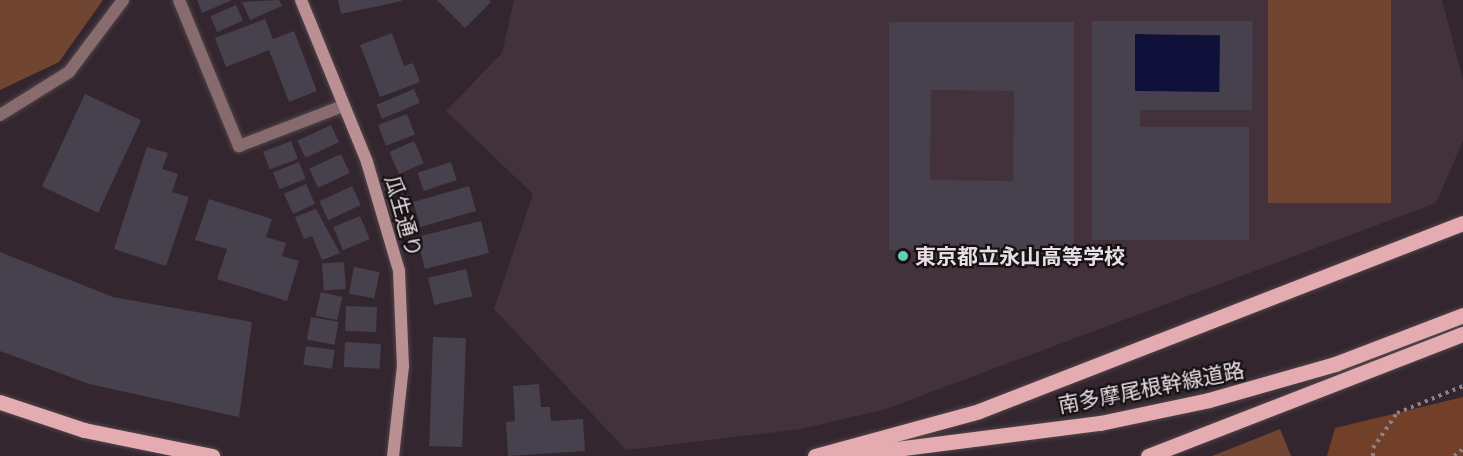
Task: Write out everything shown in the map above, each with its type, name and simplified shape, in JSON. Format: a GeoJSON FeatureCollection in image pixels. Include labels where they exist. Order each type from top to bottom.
{"type":"FeatureCollection","features":[{"type":"Feature","properties":{"kind":"main road"},"geometry":{"type":"LineString","coordinates":[[815,456],[979,411],[1463,223]]}},
{"type":"Feature","properties":{"kind":"main road","name":"南多摩尾根幹線道路"},"geometry":{"type":"LineString","coordinates":[[837,456],[1100,423],[1209,400],[1335,364],[1463,315]]}},
{"type":"Feature","properties":{"kind":"main road"},"geometry":{"type":"LineString","coordinates":[[1148,456],[1463,334]]}},
{"type":"Feature","properties":{"kind":"main road"},"geometry":{"type":"LineString","coordinates":[[0,402],[84,430],[212,456]]}},
{"type":"Feature","properties":{"kind":"street"},"geometry":{"type":"LineString","coordinates":[[0,115],[69,72],[123,0]]}},
{"type":"Feature","properties":{"kind":"street"},"geometry":{"type":"LineString","coordinates":[[179,0],[239,146],[343,106]]}},
{"type":"Feature","properties":{"kind":"street","name":"瓜生通り"},"geometry":{"type":"LineString","coordinates":[[302,0],[386,215],[399,271],[403,366],[393,456]]}},
{"type":"Feature","properties":{"kind":"path"},"geometry":{"type":"LineString","coordinates":[[1373,456],[1373,448],[1397,413],[1463,386]]}},
{"type":"Feature","properties":{"kind":"path"},"geometry":{"type":"LineString","coordinates":[[1454,456],[1463,449]]}},
{"type":"Feature","properties":{"kind":"shaded area"},"geometry":{"type":"Polygon","coordinates":[[[0,0],[103,0],[59,62],[0,90],[0,0]]]}},
{"type":"Feature","properties":{"kind":"shaded area","name":"東京都立永山高等学校"},"geometry":{"type":"Polygon","coordinates":[[[514,0],[1442,0],[1463,80],[1463,141],[1436,203],[886,409],[801,429],[626,450],[494,309],[533,194],[446,111],[502,53],[514,0]]]}},
{"type":"Feature","properties":{"kind":"shaded area"},"geometry":{"type":"Polygon","coordinates":[[[1268,0],[1391,0],[1391,203],[1268,203],[1268,0]]]}},
{"type":"Feature","properties":{"kind":"shaded area"},"geometry":{"type":"Polygon","coordinates":[[[1135,34],[1220,35],[1219,92],[1134,91],[1135,34]]]}},
{"type":"Feature","properties":{"kind":"shaded area"},"geometry":{"type":"Polygon","coordinates":[[[1463,397],[1463,456],[1327,456],[1335,428],[1463,397]]]}},
{"type":"Feature","properties":{"kind":"shaded area"},"geometry":{"type":"Polygon","coordinates":[[[1280,429],[1291,456],[1212,456],[1280,429]]]}},
{"type":"Feature","properties":{"kind":"building"},"geometry":{"type":"Polygon","coordinates":[[[197,0],[232,0],[202,13],[197,0]]]}},
{"type":"Feature","properties":{"kind":"building"},"geometry":{"type":"Polygon","coordinates":[[[279,0],[282,6],[250,20],[242,2],[279,0]]]}},
{"type":"Feature","properties":{"kind":"building"},"geometry":{"type":"Polygon","coordinates":[[[338,0],[401,0],[402,1],[341,14],[338,0]]]}},
{"type":"Feature","properties":{"kind":"building"},"geometry":{"type":"Polygon","coordinates":[[[437,0],[489,0],[491,2],[465,28],[437,0]]]}},
{"type":"Feature","properties":{"kind":"building"},"geometry":{"type":"Polygon","coordinates":[[[236,5],[243,21],[217,32],[210,16],[236,5]]]}},
{"type":"Feature","properties":{"kind":"building"},"geometry":{"type":"Polygon","coordinates":[[[265,19],[273,39],[294,31],[317,91],[289,102],[269,50],[226,67],[215,38],[265,19]]]}},
{"type":"Feature","properties":{"kind":"building"},"geometry":{"type":"Polygon","coordinates":[[[1092,21],[1253,21],[1252,110],[1140,110],[1140,127],[1249,127],[1249,240],[1092,240],[1092,21]],[[1135,34],[1135,91],[1220,92],[1220,35],[1135,34]]]}},
{"type":"Feature","properties":{"kind":"building"},"geometry":{"type":"Polygon","coordinates":[[[889,22],[1074,22],[1074,251],[889,250],[889,22]],[[931,90],[930,180],[1013,181],[1014,91],[931,90]]]}},
{"type":"Feature","properties":{"kind":"building"},"geometry":{"type":"Polygon","coordinates":[[[392,33],[404,66],[413,63],[420,82],[380,97],[360,45],[392,33]]]}},
{"type":"Feature","properties":{"kind":"building"},"geometry":{"type":"Polygon","coordinates":[[[414,89],[420,103],[382,119],[376,105],[414,89]]]}},
{"type":"Feature","properties":{"kind":"building"},"geometry":{"type":"Polygon","coordinates":[[[85,94],[141,120],[98,213],[42,186],[85,94]]]}},
{"type":"Feature","properties":{"kind":"building"},"geometry":{"type":"Polygon","coordinates":[[[407,114],[415,135],[386,146],[378,125],[407,114]]]}},
{"type":"Feature","properties":{"kind":"building"},"geometry":{"type":"Polygon","coordinates":[[[331,125],[339,142],[305,158],[297,141],[331,125]]]}},
{"type":"Feature","properties":{"kind":"building"},"geometry":{"type":"Polygon","coordinates":[[[291,141],[298,159],[270,169],[263,152],[291,141]]]}},
{"type":"Feature","properties":{"kind":"building"},"geometry":{"type":"Polygon","coordinates":[[[414,141],[424,163],[399,174],[389,152],[414,141]]]}},
{"type":"Feature","properties":{"kind":"building"},"geometry":{"type":"Polygon","coordinates":[[[147,147],[168,153],[162,169],[178,174],[172,192],[189,197],[166,266],[114,249],[147,147]]]}},
{"type":"Feature","properties":{"kind":"building"},"geometry":{"type":"Polygon","coordinates":[[[341,154],[350,173],[318,188],[309,169],[341,154]]]}},
{"type":"Feature","properties":{"kind":"building"},"geometry":{"type":"Polygon","coordinates":[[[299,162],[306,179],[280,189],[273,172],[299,162]]]}},
{"type":"Feature","properties":{"kind":"building"},"geometry":{"type":"Polygon","coordinates":[[[451,162],[457,180],[424,191],[418,173],[451,162]]]}},
{"type":"Feature","properties":{"kind":"building"},"geometry":{"type":"Polygon","coordinates":[[[306,184],[315,204],[293,214],[284,194],[306,184]]]}},
{"type":"Feature","properties":{"kind":"building"},"geometry":{"type":"Polygon","coordinates":[[[352,186],[361,205],[328,220],[319,201],[352,186]]]}},
{"type":"Feature","properties":{"kind":"building"},"geometry":{"type":"Polygon","coordinates":[[[469,186],[476,211],[420,227],[413,202],[469,186]]]}},
{"type":"Feature","properties":{"kind":"building"},"geometry":{"type":"Polygon","coordinates":[[[209,199],[272,219],[266,237],[286,243],[282,256],[299,261],[287,301],[217,279],[227,249],[195,240],[209,199]]]}},
{"type":"Feature","properties":{"kind":"building"},"geometry":{"type":"Polygon","coordinates":[[[316,209],[340,253],[322,260],[312,236],[304,239],[295,217],[316,209]]]}},
{"type":"Feature","properties":{"kind":"building"},"geometry":{"type":"Polygon","coordinates":[[[360,216],[370,239],[343,250],[333,227],[360,216]]]}},
{"type":"Feature","properties":{"kind":"building"},"geometry":{"type":"Polygon","coordinates":[[[481,221],[489,253],[425,269],[417,237],[481,221]]]}},
{"type":"Feature","properties":{"kind":"building"},"geometry":{"type":"Polygon","coordinates":[[[0,252],[113,297],[252,322],[239,417],[89,384],[0,351],[0,252]]]}},
{"type":"Feature","properties":{"kind":"building"},"geometry":{"type":"Polygon","coordinates":[[[344,262],[346,289],[324,290],[322,264],[344,262]]]}},
{"type":"Feature","properties":{"kind":"building"},"geometry":{"type":"Polygon","coordinates":[[[354,267],[380,272],[374,298],[349,294],[354,267]]]}},
{"type":"Feature","properties":{"kind":"building"},"geometry":{"type":"Polygon","coordinates":[[[466,269],[472,296],[434,305],[428,278],[466,269]]]}},
{"type":"Feature","properties":{"kind":"building"},"geometry":{"type":"Polygon","coordinates":[[[321,292],[342,297],[337,320],[316,315],[321,292]]]}},
{"type":"Feature","properties":{"kind":"building"},"geometry":{"type":"Polygon","coordinates":[[[346,306],[377,307],[376,332],[345,331],[346,306]]]}},
{"type":"Feature","properties":{"kind":"building"},"geometry":{"type":"Polygon","coordinates":[[[311,317],[339,322],[335,345],[307,340],[311,317]]]}},
{"type":"Feature","properties":{"kind":"building"},"geometry":{"type":"Polygon","coordinates":[[[433,337],[466,338],[462,447],[429,446],[433,337]]]}},
{"type":"Feature","properties":{"kind":"building"},"geometry":{"type":"Polygon","coordinates":[[[345,342],[381,344],[380,369],[344,367],[345,342]]]}},
{"type":"Feature","properties":{"kind":"building"},"geometry":{"type":"Polygon","coordinates":[[[306,346],[335,350],[332,369],[303,365],[306,346]]]}},
{"type":"Feature","properties":{"kind":"building"},"geometry":{"type":"Polygon","coordinates":[[[539,384],[541,407],[550,407],[551,421],[583,419],[585,451],[508,456],[506,422],[515,421],[513,386],[539,384]]]}},
{"type":"Feature","properties":{"kind":"place","name":"東京都立永山高等学校"},"geometry":{"type":"Point","coordinates":[903,256]}}]}
